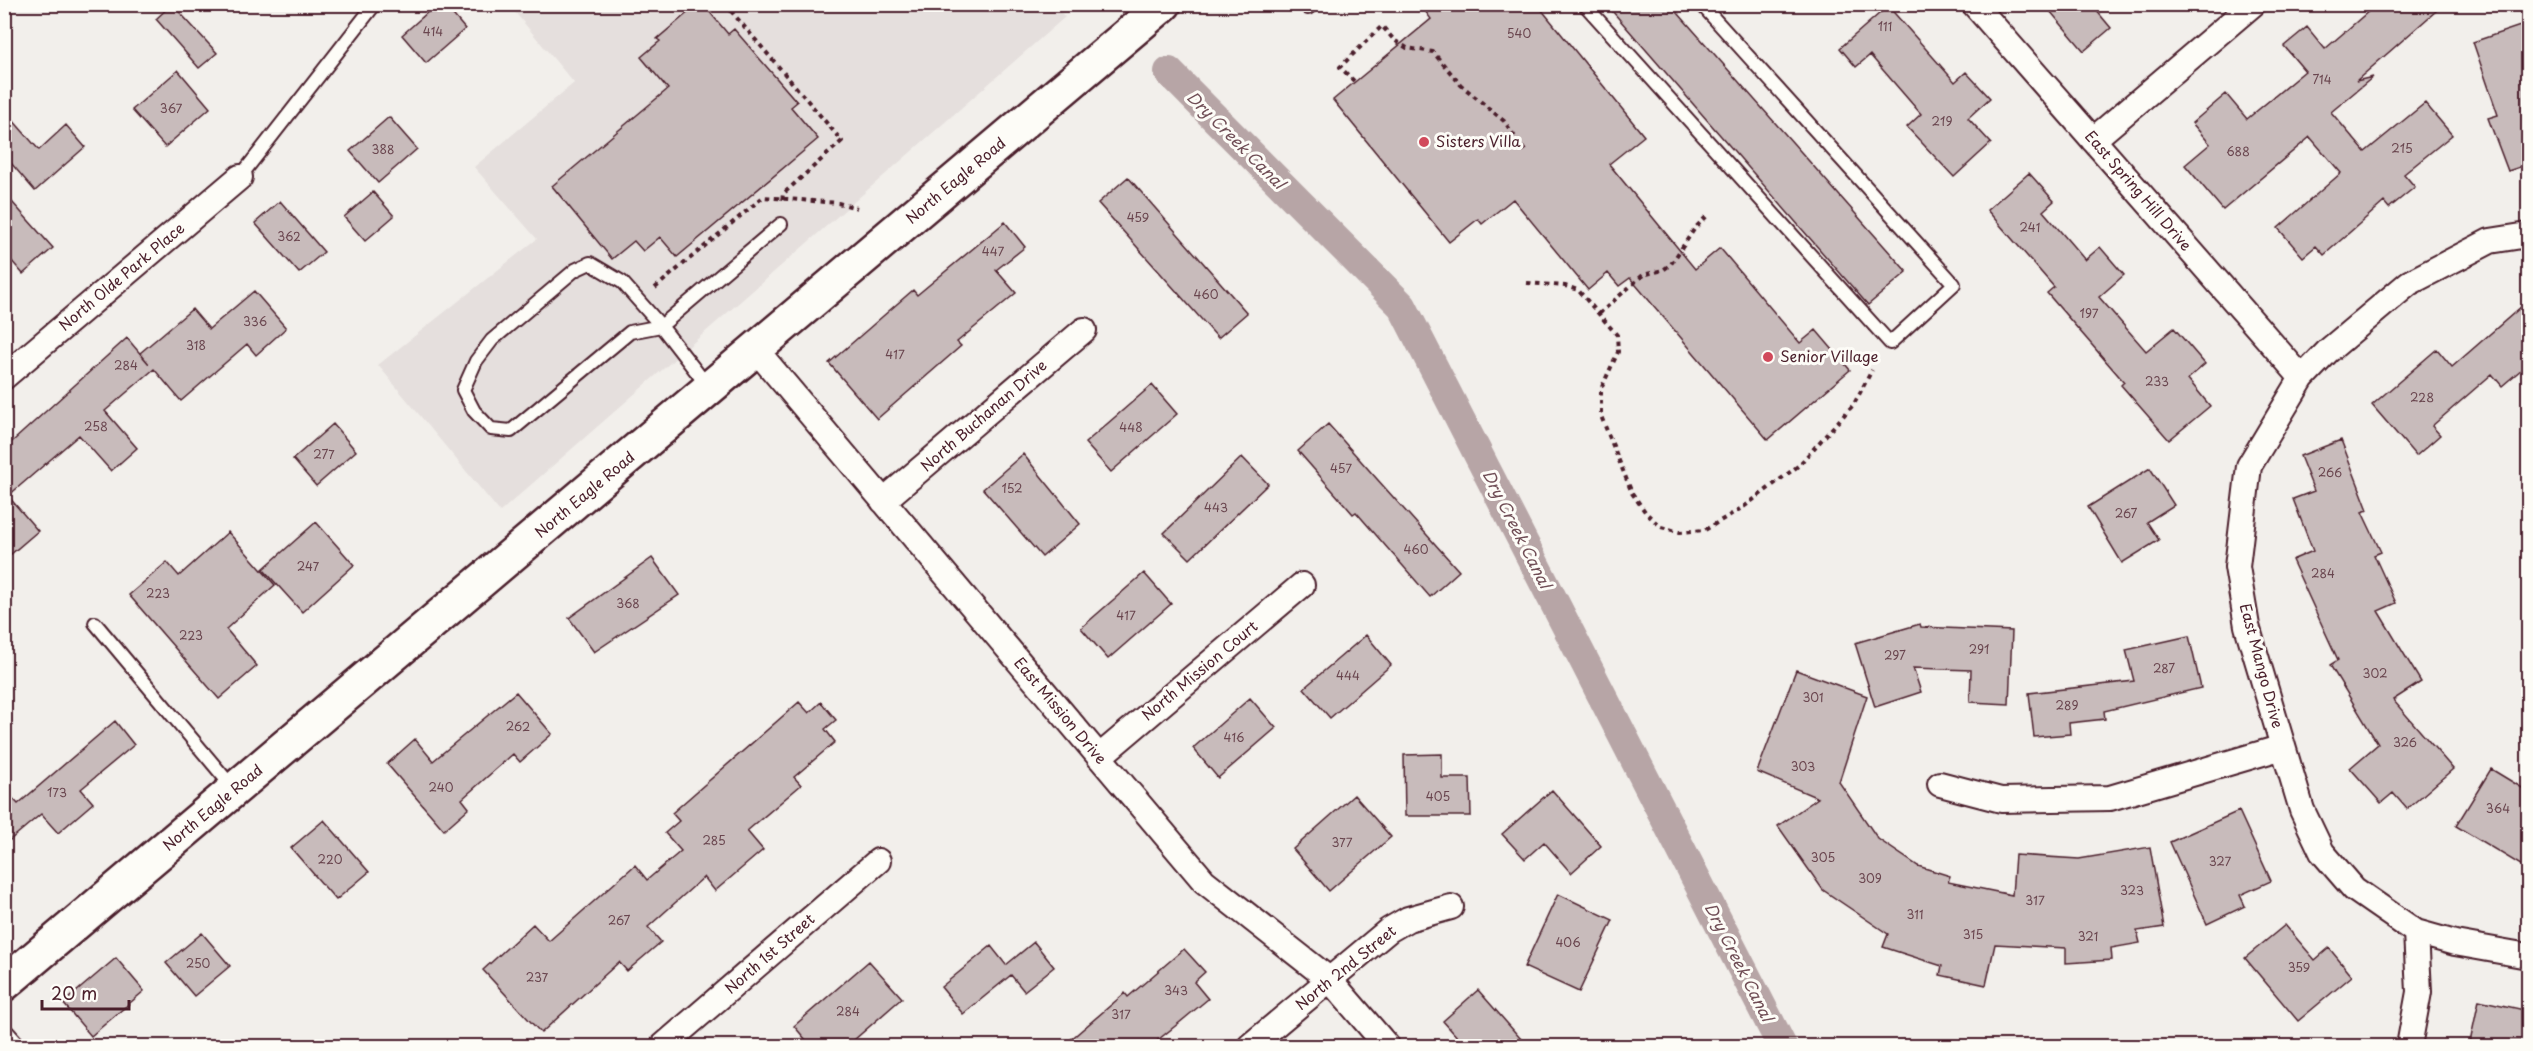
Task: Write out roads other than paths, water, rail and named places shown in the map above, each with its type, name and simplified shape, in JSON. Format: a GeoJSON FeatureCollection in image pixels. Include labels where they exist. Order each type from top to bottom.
{"type":"FeatureCollection","features":[{"type":"Feature","properties":{"kind":"main road","name":"North Eagle Road"},"geometry":{"type":"LineString","coordinates":[[4,984],[757,351],[1164,4]]}},
{"type":"Feature","properties":{"kind":"street","name":"East Spring Hill Drive"},"geometry":{"type":"LineString","coordinates":[[1974,4],[2302,378]]}},
{"type":"Feature","properties":{"kind":"street"},"geometry":{"type":"LineString","coordinates":[[2093,140],[2253,4]]}},
{"type":"Feature","properties":{"kind":"street","name":"North Olde Park Place"},"geometry":{"type":"LineString","coordinates":[[4,377],[240,177]]}},
{"type":"Feature","properties":{"kind":"street","name":"East Mango Drive"},"geometry":{"type":"LineString","coordinates":[[2529,235],[2490,241],[2409,283],[2328,351],[2302,378],[2249,466],[2236,567],[2247,626],[2302,810],[2322,852],[2354,889],[2416,932],[2455,943],[2529,956]]}},
{"type":"Feature","properties":{"kind":"street","name":"North Buchanan Drive"},"geometry":{"type":"LineString","coordinates":[[883,501],[1084,330]]}},
{"type":"Feature","properties":{"kind":"street","name":"East Mission Drive"},"geometry":{"type":"LineString","coordinates":[[757,351],[1204,881],[1330,980],[1387,1047]]}},
{"type":"Feature","properties":{"kind":"street","name":"North Mission Court"},"geometry":{"type":"LineString","coordinates":[[1099,757],[1302,585]]}},
{"type":"Feature","properties":{"kind":"street"},"geometry":{"type":"LineString","coordinates":[[1940,784],[2001,800],[2110,798],[2283,747]]}},
{"type":"Feature","properties":{"kind":"street","name":"North 1st Street"},"geometry":{"type":"LineString","coordinates":[[663,1047],[878,861]]}},
{"type":"Feature","properties":{"kind":"street","name":"North 2nd Street"},"geometry":{"type":"LineString","coordinates":[[1250,1047],[1389,930],[1408,919],[1451,907]]}},
{"type":"Feature","properties":{"kind":"street"},"geometry":{"type":"LineString","coordinates":[[2409,1047],[2419,992],[2416,932]]}},
{"type":"Feature","properties":{"kind":"street"},"geometry":{"type":"LineString","coordinates":[[4,1037],[12,1047]]}},
{"type":"Feature","properties":{"kind":"lane"},"geometry":{"type":"LineString","coordinates":[[240,177],[375,4]]}},
{"type":"Feature","properties":{"kind":"lane"},"geometry":{"type":"LineString","coordinates":[[1584,4],[1890,344],[1954,284],[1701,4]]}},
{"type":"Feature","properties":{"kind":"lane"},"geometry":{"type":"LineString","coordinates":[[710,389],[661,326],[622,282],[590,263],[575,270],[492,340],[476,361],[463,390],[474,411],[491,429],[511,431],[630,332],[661,326],[781,225]]}},
{"type":"Feature","properties":{"kind":"lane"},"geometry":{"type":"LineString","coordinates":[[95,623],[235,790]]}},
{"type":"Feature","properties":{"kind":"waterway","name":"Dry Creek Canal"},"geometry":{"type":"LineString","coordinates":[[1169,72],[1402,306],[1782,1046]]}},
{"type":"Feature","properties":{"kind":"place","name":"Sisters Villa"},"geometry":{"type":"Point","coordinates":[1424,142]}},
{"type":"Feature","properties":{"kind":"place","name":"Senior Village"},"geometry":{"type":"Point","coordinates":[1768,357]}}]}
